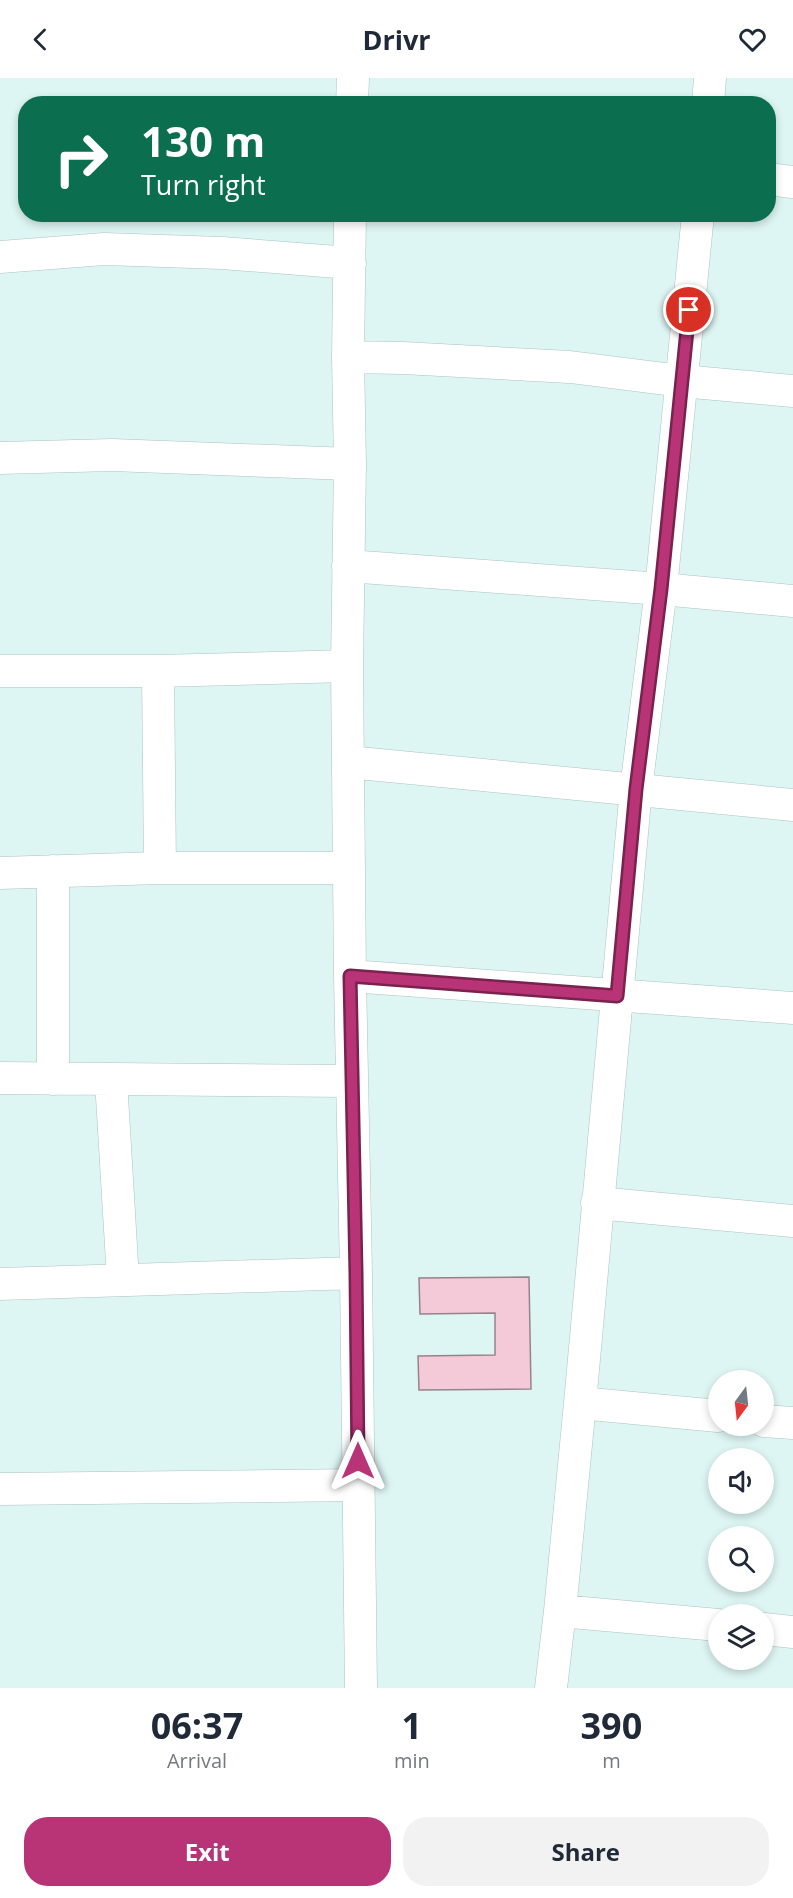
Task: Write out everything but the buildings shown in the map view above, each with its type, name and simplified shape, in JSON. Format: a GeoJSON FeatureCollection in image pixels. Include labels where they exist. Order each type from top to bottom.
{"type":"FeatureCollection","features":[{"type":"Feature","properties":{"kind":"street"},"geometry":{"type":"LineString","coordinates":[[352,78],[352,96]]}},
{"type":"Feature","properties":{"kind":"street"},"geometry":{"type":"LineString","coordinates":[[709,96],[710,78]]}},
{"type":"Feature","properties":{"kind":"street"},"geometry":{"type":"LineString","coordinates":[[776,180],[793,182]]}},
{"type":"Feature","properties":{"kind":"street"},"geometry":{"type":"LineString","coordinates":[[350,222],[347,666],[361,1688]]}},
{"type":"Feature","properties":{"kind":"street"},"geometry":{"type":"LineString","coordinates":[[551,1688],[580,1403],[636,789],[661,589],[697,222]]}},
{"type":"Feature","properties":{"kind":"street"},"geometry":{"type":"LineString","coordinates":[[0,257],[104,249],[222,253],[350,263]]}},
{"type":"Feature","properties":{"kind":"street"},"geometry":{"type":"LineString","coordinates":[[348,357],[570,367],[681,381],[793,391]]}},
{"type":"Feature","properties":{"kind":"street"},"geometry":{"type":"LineString","coordinates":[[0,458],[112,455],[350,464]]}},
{"type":"Feature","properties":{"kind":"street"},"geometry":{"type":"LineString","coordinates":[[348,566],[793,601]]}},
{"type":"Feature","properties":{"kind":"street"},"geometry":{"type":"LineString","coordinates":[[0,671],[158,671],[347,666]]}},
{"type":"Feature","properties":{"kind":"street"},"geometry":{"type":"LineString","coordinates":[[158,671],[160,868]]}},
{"type":"Feature","properties":{"kind":"street"},"geometry":{"type":"LineString","coordinates":[[348,762],[515,780],[636,789],[793,805]]}},
{"type":"Feature","properties":{"kind":"street"},"geometry":{"type":"LineString","coordinates":[[0,873],[160,868],[349,868]]}},
{"type":"Feature","properties":{"kind":"street"},"geometry":{"type":"LineString","coordinates":[[53,871],[53,1079]]}},
{"type":"Feature","properties":{"kind":"street"},"geometry":{"type":"LineString","coordinates":[[350,976],[793,1008]]}},
{"type":"Feature","properties":{"kind":"street"},"geometry":{"type":"LineString","coordinates":[[0,1078],[352,1081]]}},
{"type":"Feature","properties":{"kind":"street"},"geometry":{"type":"LineString","coordinates":[[111,1080],[123,1279]]}},
{"type":"Feature","properties":{"kind":"street"},"geometry":{"type":"LineString","coordinates":[[597,1203],[793,1221]]}},
{"type":"Feature","properties":{"kind":"street"},"geometry":{"type":"LineString","coordinates":[[0,1284],[356,1273]]}},
{"type":"Feature","properties":{"kind":"street"},"geometry":{"type":"LineString","coordinates":[[580,1403],[708,1415]]}},
{"type":"Feature","properties":{"kind":"street"},"geometry":{"type":"LineString","coordinates":[[774,1421],[793,1423]]}},
{"type":"Feature","properties":{"kind":"street"},"geometry":{"type":"LineString","coordinates":[[0,1489],[358,1485]]}},
{"type":"Feature","properties":{"kind":"street"},"geometry":{"type":"LineString","coordinates":[[560,1611],[708,1624]]}},
{"type":"Feature","properties":{"kind":"street"},"geometry":{"type":"LineString","coordinates":[[774,1630],[793,1632]]}},
{"type":"Feature","properties":{"kind":"route"},"geometry":{"type":"LineString","coordinates":[[358,1461],[350,976],[617,996],[636,789],[661,589],[689,310]]}}]}
